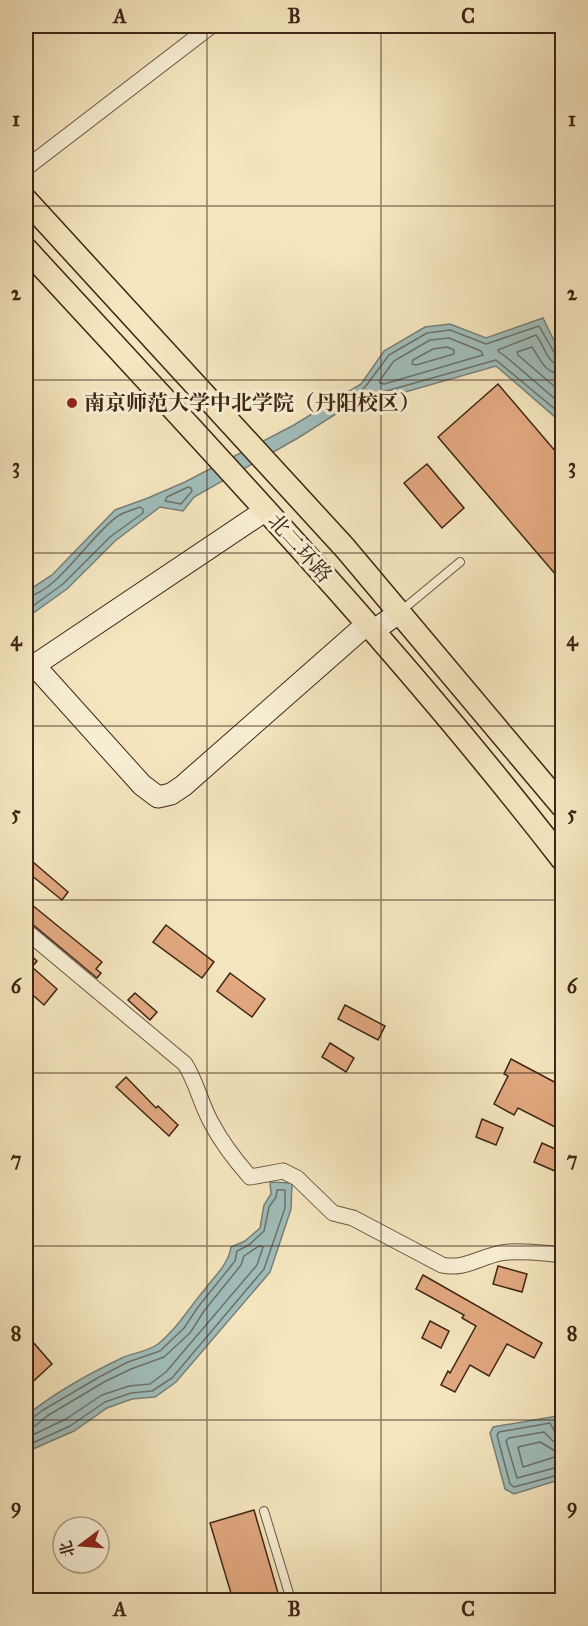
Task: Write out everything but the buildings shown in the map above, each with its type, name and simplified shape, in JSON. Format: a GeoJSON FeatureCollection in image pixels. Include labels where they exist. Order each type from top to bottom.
{"type":"FeatureCollection","features":[{"type":"Feature","properties":{"kind":"main road","name":"北二环路"},"geometry":{"type":"LineString","coordinates":[[26,200],[345,548],[562,806]]}},
{"type":"Feature","properties":{"kind":"main road","name":"北二环路"},"geometry":{"type":"LineString","coordinates":[[26,249],[318,566],[506,786],[562,859]]}},
{"type":"Feature","properties":{"kind":"street"},"geometry":{"type":"LineString","coordinates":[[26,168],[211,26]]}},
{"type":"Feature","properties":{"kind":"street"},"geometry":{"type":"LineString","coordinates":[[266,510],[30,668],[142,786],[158,797],[171,795],[370,628],[400,612]]}},
{"type":"Feature","properties":{"kind":"street"},"geometry":{"type":"LineString","coordinates":[[26,931],[146,1029],[185,1064],[194,1078],[212,1124],[236,1161],[250,1177],[283,1171],[290,1174],[333,1213],[353,1218],[442,1265],[454,1268],[502,1252],[562,1254]]}},
{"type":"Feature","properties":{"kind":"lane"},"geometry":{"type":"LineString","coordinates":[[400,612],[460,562]]}},
{"type":"Feature","properties":{"kind":"lane"},"geometry":{"type":"LineString","coordinates":[[264,1511],[291,1600]]}},
{"type":"Feature","properties":{"kind":"water"},"geometry":{"type":"Polygon","coordinates":[[[543,318],[562,357],[562,423],[496,366],[342,410],[298,438],[194,497],[183,511],[160,507],[115,541],[67,589],[26,618],[26,592],[52,575],[115,510],[185,482],[294,425],[361,384],[384,351],[425,327],[450,324],[486,338],[543,318]]]}},
{"type":"Feature","properties":{"kind":"water"},"geometry":{"type":"Polygon","coordinates":[[[270,1182],[292,1183],[291,1209],[270,1272],[176,1382],[155,1397],[132,1399],[107,1408],[74,1431],[26,1452],[26,1416],[73,1384],[124,1357],[154,1346],[171,1332],[221,1269],[228,1258],[231,1247],[245,1241],[260,1228],[264,1205],[271,1194],[270,1182]]]}},
{"type":"Feature","properties":{"kind":"water"},"geometry":{"type":"Polygon","coordinates":[[[557,1416],[562,1446],[562,1479],[514,1494],[505,1489],[490,1433],[493,1427],[557,1416]]]}},
{"type":"Feature","properties":{"kind":"place","name":"南京师范大学中北学院（丹阳校区）"},"geometry":{"type":"Point","coordinates":[72,403]}}]}
